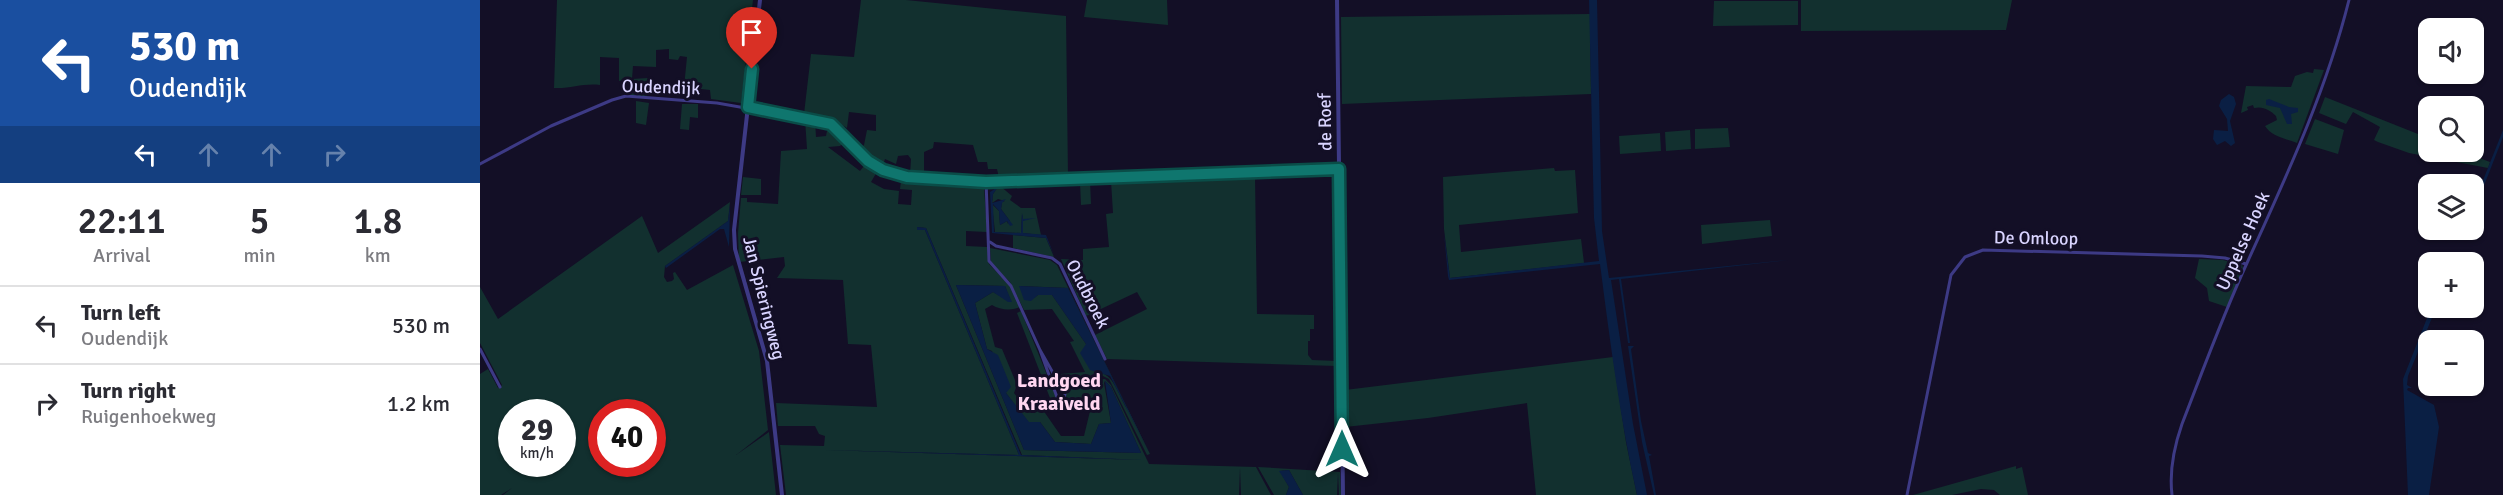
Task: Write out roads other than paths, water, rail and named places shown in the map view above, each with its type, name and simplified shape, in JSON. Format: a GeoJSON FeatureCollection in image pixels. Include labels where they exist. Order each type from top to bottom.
{"type":"FeatureCollection","features":[{"type":"Feature","properties":{"kind":"street","name":"Jan Spieringweg"},"geometry":{"type":"LineString","coordinates":[[760,0],[734,230],[735,249],[767,361],[782,495]]}},
{"type":"Feature","properties":{"kind":"street","name":"de Roef"},"geometry":{"type":"LineString","coordinates":[[1337,0],[1343,495]]}},
{"type":"Feature","properties":{"kind":"street","name":"Uppelse Hoek"},"geometry":{"type":"LineString","coordinates":[[2172,495],[2171,470],[2175,444],[2246,264],[2309,122],[2349,0]]}},
{"type":"Feature","properties":{"kind":"street","name":"Oudendijk"},"geometry":{"type":"LineString","coordinates":[[480,164],[551,126],[626,96],[748,107],[831,124],[868,161],[897,175],[929,180],[986,182],[1339,169]]}},
{"type":"Feature","properties":{"kind":"street"},"geometry":{"type":"LineString","coordinates":[[986,182],[989,261],[1011,286],[1040,351],[1058,400],[1063,402],[1065,394],[1040,351]]}},
{"type":"Feature","properties":{"kind":"street","name":"Oudbroek"},"geometry":{"type":"LineString","coordinates":[[990,242],[996,246],[1053,258],[1060,264],[1105,359]]}},
{"type":"Feature","properties":{"kind":"street","name":"De Omloop"},"geometry":{"type":"LineString","coordinates":[[1907,495],[1951,275],[1965,257],[1983,250],[2202,256],[2224,258],[2246,264]]}},
{"type":"Feature","properties":{"kind":"street"},"geometry":{"type":"LineString","coordinates":[[480,350],[500,387]]}},
{"type":"Feature","properties":{"kind":"water"},"geometry":{"type":"Polygon","coordinates":[[[1589,0],[1597,0],[1602,231],[1609,278],[1788,260],[1621,279],[1630,343],[1628,343],[1619,279],[1611,280],[1633,424],[1647,495],[1637,495],[1625,438],[1600,264],[1449,280],[1448,276],[1444,233],[1450,278],[1599,261],[1594,218],[1589,0]]]}},
{"type":"Feature","properties":{"kind":"water"},"geometry":{"type":"Polygon","coordinates":[[[2229,94],[2234,97],[2236,104],[2230,121],[2235,143],[2231,146],[2225,141],[2217,145],[2213,139],[2214,130],[2228,131],[2227,119],[2219,106],[2221,100],[2229,94]]]}},
{"type":"Feature","properties":{"kind":"water"},"geometry":{"type":"Polygon","coordinates":[[[2266,100],[2298,108],[2298,112],[2291,114],[2292,124],[2287,124],[2280,108],[2266,105],[2266,100]]]}},
{"type":"Feature","properties":{"kind":"water"},"geometry":{"type":"Polygon","coordinates":[[[2503,130],[2503,137],[2484,185],[2484,178],[2503,130]]]}},
{"type":"Feature","properties":{"kind":"water"},"geometry":{"type":"Polygon","coordinates":[[[998,187],[993,194],[992,203],[1006,199],[1001,209],[1013,225],[1010,226],[1007,221],[1000,225],[999,211],[993,204],[994,232],[1021,233],[1022,213],[1023,219],[1036,218],[1023,221],[1023,233],[1046,235],[1054,255],[1046,238],[992,233],[990,192],[998,187]]]}},
{"type":"Feature","properties":{"kind":"water"},"geometry":{"type":"Polygon","coordinates":[[[730,205],[729,247],[724,229],[720,229],[666,268],[665,266],[728,221],[730,205]]]}},
{"type":"Feature","properties":{"kind":"water"},"geometry":{"type":"Polygon","coordinates":[[[917,227],[926,228],[1021,455],[1145,460],[825,450],[1019,455],[925,230],[917,230],[917,227]]]}},
{"type":"Feature","properties":{"kind":"water"},"geometry":{"type":"Polygon","coordinates":[[[956,285],[1005,286],[1012,302],[1008,302],[993,292],[975,303],[987,349],[998,355],[1011,387],[1006,393],[1029,422],[1040,422],[1055,442],[1091,444],[1099,424],[1111,423],[1105,381],[1111,387],[1141,453],[1024,450],[956,285]]]}},
{"type":"Feature","properties":{"kind":"water"},"geometry":{"type":"Polygon","coordinates":[[[1019,286],[1068,288],[1149,452],[1110,376],[1090,370],[1080,353],[1086,344],[1052,295],[1038,295],[1031,301],[1024,300],[1019,286]]]}},
{"type":"Feature","properties":{"kind":"water"},"geometry":{"type":"Polygon","coordinates":[[[2427,318],[2432,318],[2427,330],[2422,330],[2427,318]]]}},
{"type":"Feature","properties":{"kind":"water"},"geometry":{"type":"Polygon","coordinates":[[[2418,341],[2418,352],[2408,376],[2407,385],[2412,388],[2407,390],[2434,405],[2439,427],[2429,495],[2408,495],[2403,379],[2418,341]]]}},
{"type":"Feature","properties":{"kind":"water"},"geometry":{"type":"Polygon","coordinates":[[[1628,346],[1634,346],[1631,349],[1641,421],[1648,453],[1652,455],[1649,456],[1656,495],[1654,495],[1642,442],[1628,346]]]}},
{"type":"Feature","properties":{"kind":"water"},"geometry":{"type":"Polygon","coordinates":[[[1289,470],[1303,495],[1286,495],[1289,487],[1279,471],[1289,470]]]}},
{"type":"Feature","properties":{"kind":"district","name":"Landgoed Kraaiveld"},"geometry":{"type":"Point","coordinates":[1059,392]}}]}
